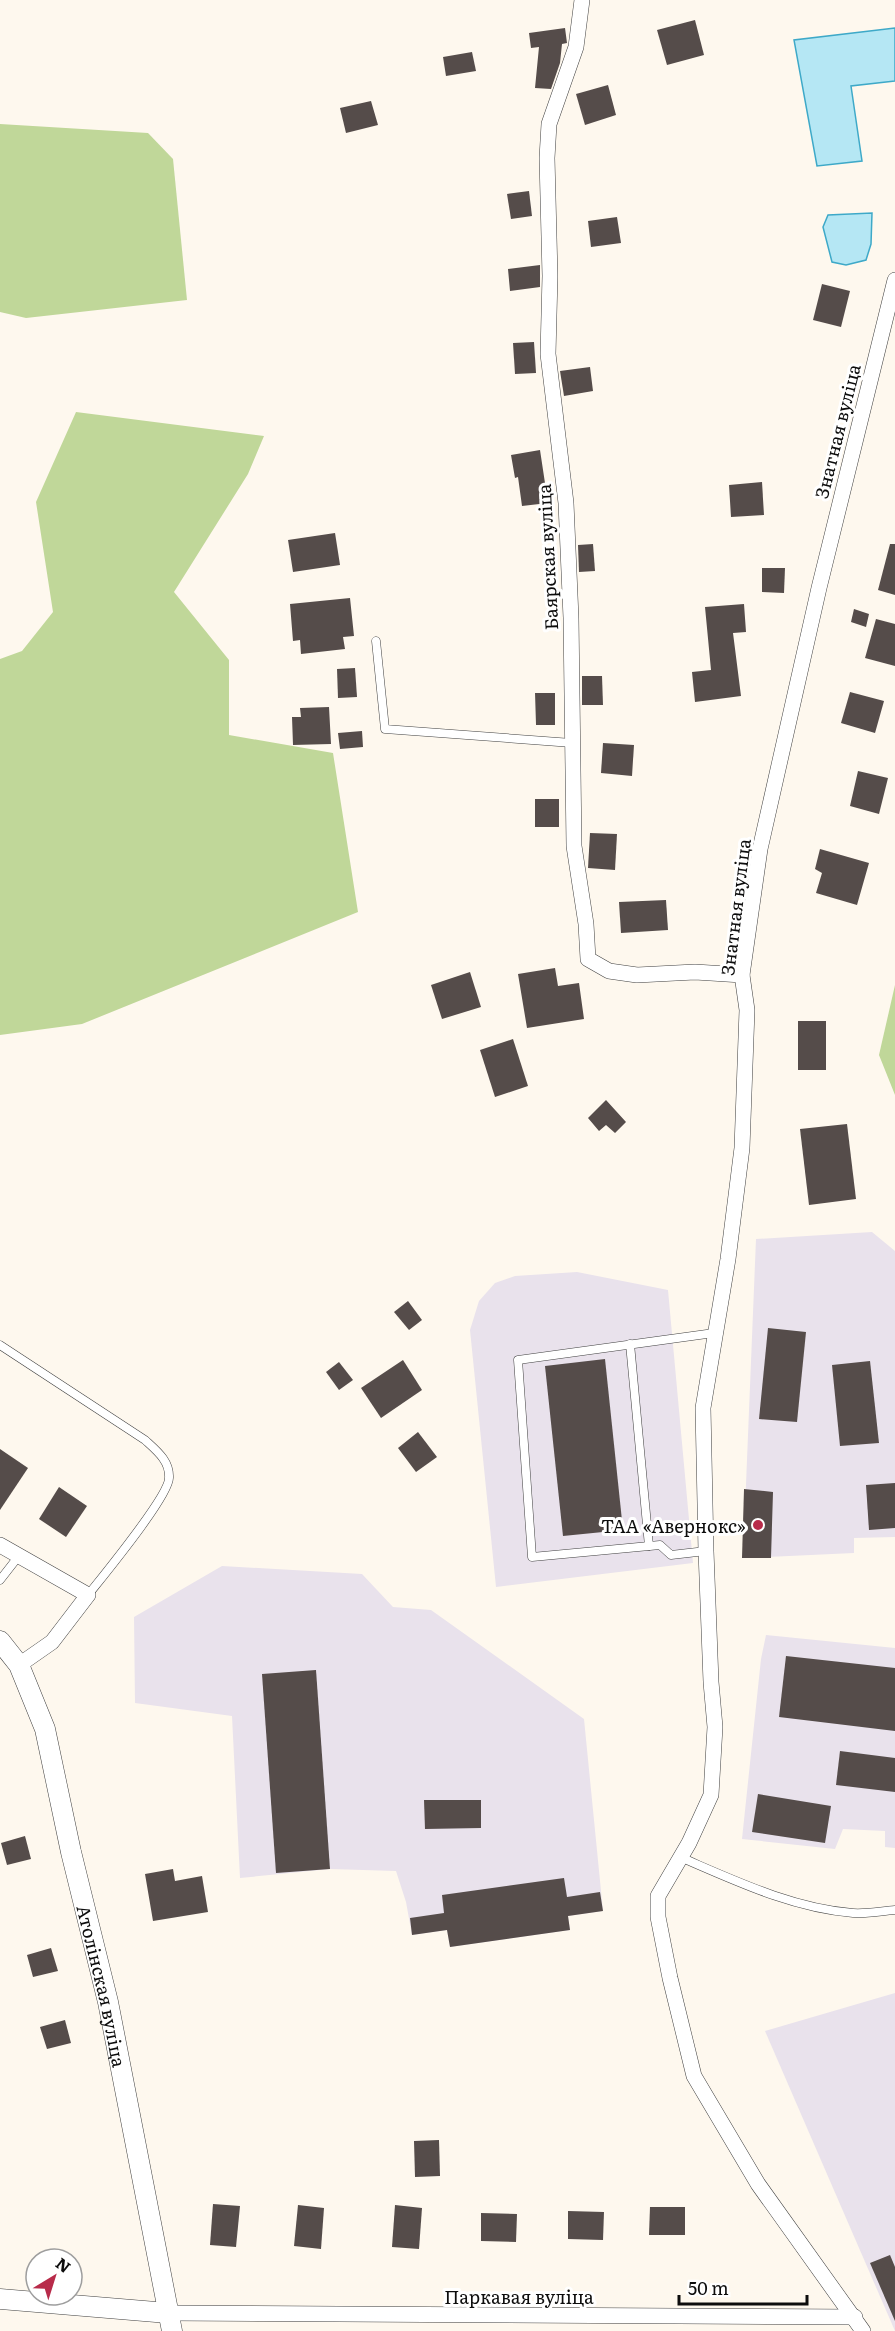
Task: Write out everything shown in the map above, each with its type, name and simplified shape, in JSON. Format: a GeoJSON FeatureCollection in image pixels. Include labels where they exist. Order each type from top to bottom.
{"type":"FeatureCollection","features":[{"type":"Feature","properties":{"kind":"street","name":"Баярская вуліца"},"geometry":{"type":"LineString","coordinates":[[582,0],[576,47],[549,124],[548,354],[566,503],[571,618],[574,846],[586,924],[588,959],[609,971],[637,975],[695,972],[742,975]]}},
{"type":"Feature","properties":{"kind":"street","name":"Знатная вуліца"},"geometry":{"type":"LineString","coordinates":[[855,2318],[758,2184],[694,2076],[670,1978],[658,1917],[658,1896],[698,1826],[711,1795],[715,1727],[706,1551],[703,1408],[728,1259],[742,1148],[747,1010],[742,975],[760,849],[793,696],[895,280]]}},
{"type":"Feature","properties":{"kind":"street"},"geometry":{"type":"LineString","coordinates":[[0,1545],[88,1595],[52,1642],[19,1665]]}},
{"type":"Feature","properties":{"kind":"street","name":"Атолінская вуліца"},"geometry":{"type":"LineString","coordinates":[[0,1641],[19,1665],[45,1729],[70,1852],[108,2002],[170,2322]]}},
{"type":"Feature","properties":{"kind":"street"},"geometry":{"type":"LineString","coordinates":[[0,2299],[170,2322]]}},
{"type":"Feature","properties":{"kind":"street"},"geometry":{"type":"LineString","coordinates":[[855,2318],[863,2331]]}},
{"type":"Feature","properties":{"kind":"street","name":"Паркавая вуліца"},"geometry":{"type":"LineString","coordinates":[[170,2322],[855,2318]]}},
{"type":"Feature","properties":{"kind":"lane"},"geometry":{"type":"LineString","coordinates":[[376,641],[385,729],[572,743]]}},
{"type":"Feature","properties":{"kind":"lane"},"geometry":{"type":"LineString","coordinates":[[706,1551],[671,1556],[660,1545],[532,1557],[518,1360],[714,1333]]}},
{"type":"Feature","properties":{"kind":"lane"},"geometry":{"type":"LineString","coordinates":[[630,1344],[649,1546]]}},
{"type":"Feature","properties":{"kind":"lane"},"geometry":{"type":"LineString","coordinates":[[0,1345],[146,1440],[165,1459],[170,1479],[156,1505],[88,1595]]}},
{"type":"Feature","properties":{"kind":"lane"},"geometry":{"type":"LineString","coordinates":[[0,1580],[18,1557]]}},
{"type":"Feature","properties":{"kind":"lane"},"geometry":{"type":"LineString","coordinates":[[680,1857],[734,1881],[794,1903],[854,1913],[895,1910]]}},
{"type":"Feature","properties":{"kind":"shaded area","name":"ТАА «Авернокс»"},"geometry":{"type":"Polygon","coordinates":[[[872,1232],[895,1251],[895,1537],[854,1538],[854,1553],[743,1558],[756,1239],[872,1232]]]}},
{"type":"Feature","properties":{"kind":"shaded area"},"geometry":{"type":"Polygon","coordinates":[[[577,1272],[668,1290],[693,1563],[496,1587],[470,1330],[479,1301],[495,1283],[515,1276],[577,1272]]]}},
{"type":"Feature","properties":{"kind":"shaded area"},"geometry":{"type":"Polygon","coordinates":[[[222,1566],[362,1574],[393,1607],[431,1610],[584,1719],[603,1911],[568,1916],[570,1930],[450,1947],[447,1930],[412,1935],[406,1902],[396,1871],[330,1869],[240,1878],[232,1716],[135,1703],[134,1617],[222,1566]]]}},
{"type":"Feature","properties":{"kind":"shaded area"},"geometry":{"type":"Polygon","coordinates":[[[766,1635],[895,1648],[895,1848],[885,1847],[885,1831],[843,1829],[835,1849],[742,1839],[761,1659],[766,1635]]]}},
{"type":"Feature","properties":{"kind":"shaded area"},"geometry":{"type":"Polygon","coordinates":[[[895,1993],[895,2331],[765,2031],[895,1993]]]}},
{"type":"Feature","properties":{"kind":"green space"},"geometry":{"type":"Polygon","coordinates":[[[0,124],[148,133],[173,159],[187,300],[26,318],[0,312],[0,124]]]}},
{"type":"Feature","properties":{"kind":"green space"},"geometry":{"type":"Polygon","coordinates":[[[76,412],[264,436],[248,474],[174,592],[229,660],[229,735],[333,753],[358,912],[82,1024],[0,1035],[0,659],[22,651],[53,612],[36,502],[76,412]]]}},
{"type":"Feature","properties":{"kind":"green space"},"geometry":{"type":"Polygon","coordinates":[[[895,985],[895,1095],[879,1055],[895,985]]]}},
{"type":"Feature","properties":{"kind":"water"},"geometry":{"type":"Polygon","coordinates":[[[895,28],[895,81],[851,86],[862,161],[817,166],[794,40],[895,28]]]}},
{"type":"Feature","properties":{"kind":"water"},"geometry":{"type":"Polygon","coordinates":[[[872,213],[871,244],[866,260],[846,265],[832,262],[823,227],[828,215],[872,213]]]}},
{"type":"Feature","properties":{"kind":"building"},"geometry":{"type":"Polygon","coordinates":[[[695,20],[704,55],[667,65],[657,30],[695,20]]]}},
{"type":"Feature","properties":{"kind":"building"},"geometry":{"type":"Polygon","coordinates":[[[565,28],[567,43],[562,44],[560,63],[551,89],[535,88],[539,47],[531,48],[529,33],[565,28]]]}},
{"type":"Feature","properties":{"kind":"building"},"geometry":{"type":"Polygon","coordinates":[[[472,52],[476,71],[446,76],[443,57],[472,52]]]}},
{"type":"Feature","properties":{"kind":"building"},"geometry":{"type":"Polygon","coordinates":[[[608,85],[616,115],[585,125],[576,94],[608,85]]]}},
{"type":"Feature","properties":{"kind":"building"},"geometry":{"type":"Polygon","coordinates":[[[371,101],[378,125],[346,133],[340,108],[371,101]]]}},
{"type":"Feature","properties":{"kind":"building"},"geometry":{"type":"Polygon","coordinates":[[[529,191],[532,216],[511,219],[507,194],[529,191]]]}},
{"type":"Feature","properties":{"kind":"building"},"geometry":{"type":"Polygon","coordinates":[[[617,217],[621,243],[591,247],[588,221],[617,217]]]}},
{"type":"Feature","properties":{"kind":"building"},"geometry":{"type":"Polygon","coordinates":[[[540,265],[540,287],[510,291],[508,269],[540,265]]]}},
{"type":"Feature","properties":{"kind":"building"},"geometry":{"type":"Polygon","coordinates":[[[822,284],[850,291],[841,327],[813,320],[822,284]]]}},
{"type":"Feature","properties":{"kind":"building"},"geometry":{"type":"Polygon","coordinates":[[[534,342],[536,373],[515,374],[513,343],[534,342]]]}},
{"type":"Feature","properties":{"kind":"building"},"geometry":{"type":"Polygon","coordinates":[[[590,367],[593,391],[564,396],[560,371],[590,367]]]}},
{"type":"Feature","properties":{"kind":"building"},"geometry":{"type":"Polygon","coordinates":[[[540,450],[548,503],[522,506],[518,477],[515,478],[511,455],[540,450]]]}},
{"type":"Feature","properties":{"kind":"building"},"geometry":{"type":"Polygon","coordinates":[[[762,482],[764,515],[731,517],[729,485],[762,482]]]}},
{"type":"Feature","properties":{"kind":"building"},"geometry":{"type":"Polygon","coordinates":[[[335,533],[340,565],[293,572],[288,540],[335,533]]]}},
{"type":"Feature","properties":{"kind":"building"},"geometry":{"type":"Polygon","coordinates":[[[593,544],[595,571],[579,572],[578,545],[593,544]]]}},
{"type":"Feature","properties":{"kind":"building"},"geometry":{"type":"Polygon","coordinates":[[[890,544],[895,544],[895,595],[878,590],[890,544]]]}},
{"type":"Feature","properties":{"kind":"building"},"geometry":{"type":"Polygon","coordinates":[[[762,568],[785,568],[784,593],[762,592],[762,568]]]}},
{"type":"Feature","properties":{"kind":"building"},"geometry":{"type":"Polygon","coordinates":[[[350,598],[354,636],[343,637],[345,649],[301,654],[300,640],[293,641],[290,604],[350,598]]]}},
{"type":"Feature","properties":{"kind":"building"},"geometry":{"type":"Polygon","coordinates":[[[744,604],[746,632],[733,633],[741,696],[695,702],[692,672],[711,670],[705,607],[744,604]]]}},
{"type":"Feature","properties":{"kind":"building"},"geometry":{"type":"Polygon","coordinates":[[[854,609],[869,614],[866,627],[851,622],[854,609]]]}},
{"type":"Feature","properties":{"kind":"building"},"geometry":{"type":"Polygon","coordinates":[[[876,619],[895,624],[895,666],[865,658],[876,619]]]}},
{"type":"Feature","properties":{"kind":"building"},"geometry":{"type":"Polygon","coordinates":[[[355,668],[357,697],[338,698],[337,669],[355,668]]]}},
{"type":"Feature","properties":{"kind":"building"},"geometry":{"type":"Polygon","coordinates":[[[582,676],[602,676],[603,705],[582,705],[582,676]]]}},
{"type":"Feature","properties":{"kind":"building"},"geometry":{"type":"Polygon","coordinates":[[[850,692],[884,701],[875,733],[841,723],[850,692]]]}},
{"type":"Feature","properties":{"kind":"building"},"geometry":{"type":"Polygon","coordinates":[[[535,693],[555,693],[555,725],[536,725],[535,693]]]}},
{"type":"Feature","properties":{"kind":"building"},"geometry":{"type":"Polygon","coordinates":[[[329,707],[331,744],[293,745],[292,717],[301,717],[300,708],[329,707]]]}},
{"type":"Feature","properties":{"kind":"building"},"geometry":{"type":"Polygon","coordinates":[[[362,731],[363,747],[340,749],[338,733],[362,731]]]}},
{"type":"Feature","properties":{"kind":"building"},"geometry":{"type":"Polygon","coordinates":[[[603,743],[634,745],[632,776],[601,773],[603,743]]]}},
{"type":"Feature","properties":{"kind":"building"},"geometry":{"type":"Polygon","coordinates":[[[858,771],[888,778],[879,814],[850,806],[858,771]]]}},
{"type":"Feature","properties":{"kind":"building"},"geometry":{"type":"Polygon","coordinates":[[[535,799],[559,799],[559,827],[535,827],[535,799]]]}},
{"type":"Feature","properties":{"kind":"building"},"geometry":{"type":"Polygon","coordinates":[[[590,833],[617,834],[615,870],[588,868],[590,833]]]}},
{"type":"Feature","properties":{"kind":"building"},"geometry":{"type":"Polygon","coordinates":[[[820,849],[869,863],[857,905],[816,893],[822,873],[815,869],[820,849]]]}},
{"type":"Feature","properties":{"kind":"building"},"geometry":{"type":"Polygon","coordinates":[[[666,900],[668,930],[621,933],[619,902],[666,900]]]}},
{"type":"Feature","properties":{"kind":"building"},"geometry":{"type":"Polygon","coordinates":[[[555,968],[558,986],[579,983],[584,1019],[527,1028],[518,974],[555,968]]]}},
{"type":"Feature","properties":{"kind":"building"},"geometry":{"type":"Polygon","coordinates":[[[470,972],[481,1007],[442,1019],[431,985],[470,972]]]}},
{"type":"Feature","properties":{"kind":"building"},"geometry":{"type":"Polygon","coordinates":[[[798,1021],[826,1021],[826,1070],[798,1070],[798,1021]]]}},
{"type":"Feature","properties":{"kind":"building"},"geometry":{"type":"Polygon","coordinates":[[[513,1039],[528,1086],[495,1097],[480,1050],[513,1039]]]}},
{"type":"Feature","properties":{"kind":"building"},"geometry":{"type":"Polygon","coordinates":[[[606,1100],[626,1122],[615,1133],[606,1125],[599,1131],[588,1118],[606,1100]]]}},
{"type":"Feature","properties":{"kind":"building"},"geometry":{"type":"Polygon","coordinates":[[[847,1124],[856,1199],[809,1205],[800,1129],[847,1124]]]}},
{"type":"Feature","properties":{"kind":"building"},"geometry":{"type":"Polygon","coordinates":[[[408,1301],[422,1320],[409,1330],[394,1312],[408,1301]]]}},
{"type":"Feature","properties":{"kind":"building"},"geometry":{"type":"Polygon","coordinates":[[[768,1328],[806,1332],[797,1422],[759,1419],[768,1328]]]}},
{"type":"Feature","properties":{"kind":"building"},"geometry":{"type":"Polygon","coordinates":[[[605,1359],[623,1530],[563,1536],[545,1366],[605,1359]]]}},
{"type":"Feature","properties":{"kind":"building"},"geometry":{"type":"Polygon","coordinates":[[[403,1360],[422,1390],[381,1418],[361,1388],[403,1360]]]}},
{"type":"Feature","properties":{"kind":"building"},"geometry":{"type":"Polygon","coordinates":[[[870,1361],[879,1443],[840,1446],[832,1365],[870,1361]]]}},
{"type":"Feature","properties":{"kind":"building"},"geometry":{"type":"Polygon","coordinates":[[[339,1362],[353,1380],[339,1390],[326,1372],[339,1362]]]}},
{"type":"Feature","properties":{"kind":"building"},"geometry":{"type":"Polygon","coordinates":[[[418,1432],[437,1457],[416,1472],[398,1448],[418,1432]]]}},
{"type":"Feature","properties":{"kind":"building"},"geometry":{"type":"Polygon","coordinates":[[[0,1449],[28,1468],[0,1510],[0,1449]]]}},
{"type":"Feature","properties":{"kind":"building"},"geometry":{"type":"Polygon","coordinates":[[[895,1483],[895,1528],[869,1530],[866,1485],[895,1483]]]}},
{"type":"Feature","properties":{"kind":"building"},"geometry":{"type":"Polygon","coordinates":[[[59,1487],[87,1506],[66,1537],[39,1519],[59,1487]]]}},
{"type":"Feature","properties":{"kind":"building","name":"ТАА «Авернокс»"},"geometry":{"type":"Polygon","coordinates":[[[744,1489],[773,1492],[771,1558],[742,1558],[744,1489]]]}},
{"type":"Feature","properties":{"kind":"building"},"geometry":{"type":"Polygon","coordinates":[[[786,1656],[895,1668],[895,1731],[779,1717],[786,1656]]]}},
{"type":"Feature","properties":{"kind":"building"},"geometry":{"type":"Polygon","coordinates":[[[316,1670],[330,1869],[276,1873],[262,1674],[316,1670]]]}},
{"type":"Feature","properties":{"kind":"building"},"geometry":{"type":"Polygon","coordinates":[[[840,1751],[895,1758],[895,1792],[836,1785],[840,1751]]]}},
{"type":"Feature","properties":{"kind":"building"},"geometry":{"type":"Polygon","coordinates":[[[758,1794],[831,1806],[825,1843],[752,1832],[758,1794]]]}},
{"type":"Feature","properties":{"kind":"building"},"geometry":{"type":"Polygon","coordinates":[[[424,1800],[481,1800],[481,1828],[425,1829],[424,1800]]]}},
{"type":"Feature","properties":{"kind":"building"},"geometry":{"type":"Polygon","coordinates":[[[25,1836],[31,1859],[7,1865],[1,1843],[25,1836]]]}},
{"type":"Feature","properties":{"kind":"building"},"geometry":{"type":"Polygon","coordinates":[[[173,1869],[175,1881],[202,1876],[208,1912],[153,1921],[145,1874],[173,1869]]]}},
{"type":"Feature","properties":{"kind":"building"},"geometry":{"type":"Polygon","coordinates":[[[564,1878],[567,1897],[600,1892],[603,1911],[568,1916],[570,1930],[450,1947],[447,1930],[412,1935],[410,1918],[444,1913],[442,1895],[564,1878]]]}},
{"type":"Feature","properties":{"kind":"building"},"geometry":{"type":"Polygon","coordinates":[[[51,1948],[58,1971],[33,1977],[27,1955],[51,1948]]]}},
{"type":"Feature","properties":{"kind":"building"},"geometry":{"type":"Polygon","coordinates":[[[65,2020],[71,2043],[47,2049],[40,2027],[65,2020]]]}},
{"type":"Feature","properties":{"kind":"building"},"geometry":{"type":"Polygon","coordinates":[[[439,2140],[440,2176],[415,2177],[414,2141],[439,2140]]]}},
{"type":"Feature","properties":{"kind":"building"},"geometry":{"type":"Polygon","coordinates":[[[213,2204],[240,2206],[236,2247],[210,2245],[213,2204]]]}},
{"type":"Feature","properties":{"kind":"building"},"geometry":{"type":"Polygon","coordinates":[[[298,2205],[324,2208],[321,2249],[294,2246],[298,2205]]]}},
{"type":"Feature","properties":{"kind":"building"},"geometry":{"type":"Polygon","coordinates":[[[395,2205],[422,2208],[419,2249],[392,2247],[395,2205]]]}},
{"type":"Feature","properties":{"kind":"building"},"geometry":{"type":"Polygon","coordinates":[[[650,2207],[685,2207],[685,2235],[649,2235],[650,2207]]]}},
{"type":"Feature","properties":{"kind":"building"},"geometry":{"type":"Polygon","coordinates":[[[568,2211],[604,2212],[603,2240],[568,2239],[568,2211]]]}},
{"type":"Feature","properties":{"kind":"building"},"geometry":{"type":"Polygon","coordinates":[[[481,2213],[517,2214],[516,2242],[481,2241],[481,2213]]]}},
{"type":"Feature","properties":{"kind":"building"},"geometry":{"type":"Polygon","coordinates":[[[890,2255],[895,2267],[895,2321],[870,2263],[890,2255]]]}},
{"type":"Feature","properties":{"kind":"place","name":"ТАА «Авернокс»"},"geometry":{"type":"Point","coordinates":[758,1525]}}]}
